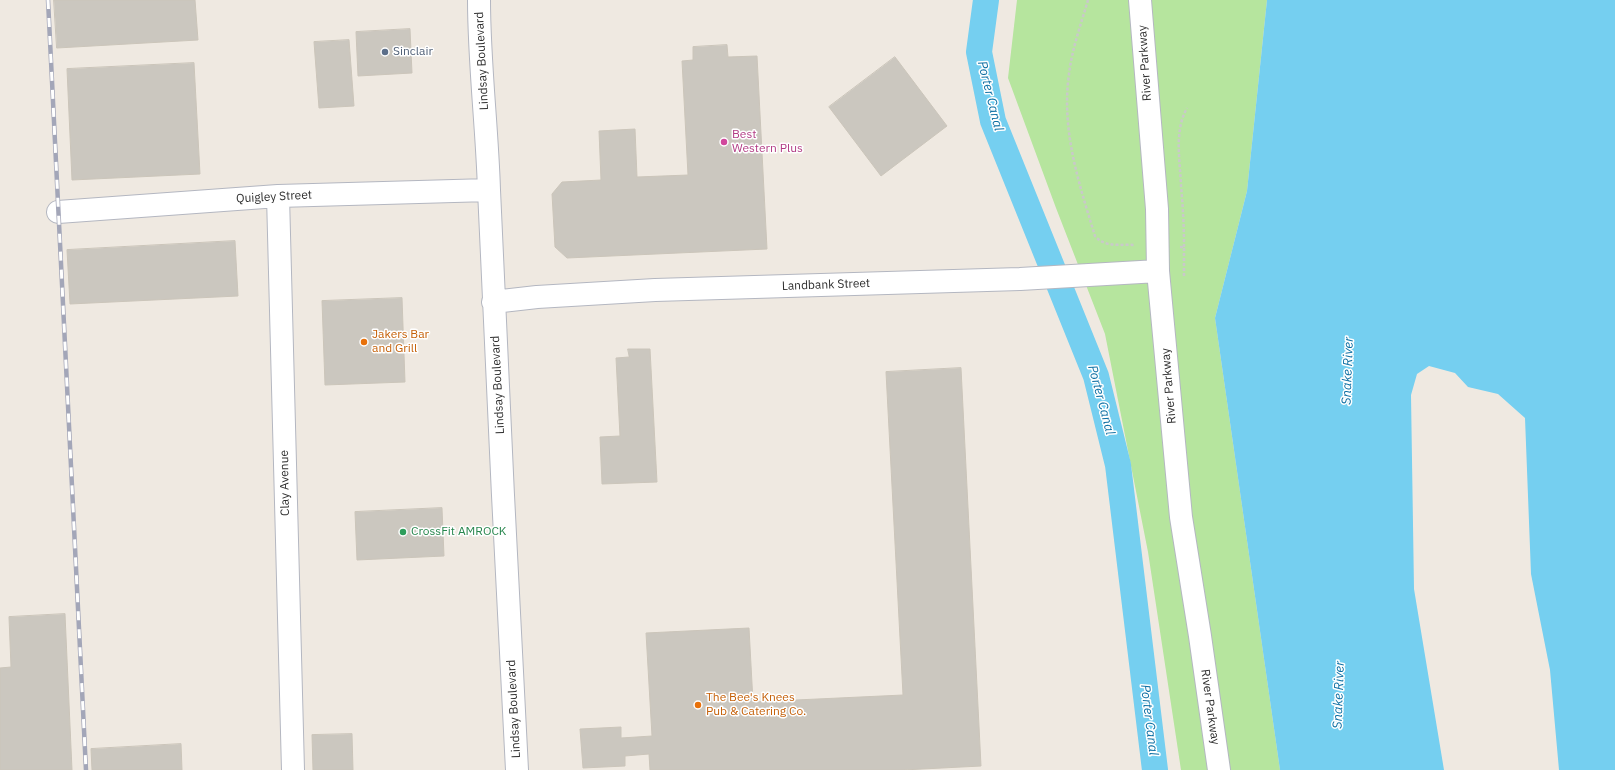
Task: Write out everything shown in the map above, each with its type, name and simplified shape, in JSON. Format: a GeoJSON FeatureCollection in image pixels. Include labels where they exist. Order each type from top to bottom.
{"type":"FeatureCollection","features":[{"type":"Feature","properties":{"kind":"street","name":"Lindsay Boulevard"},"geometry":{"type":"LineString","coordinates":[[479,0],[479,27],[489,190],[493,302],[517,770]]}},
{"type":"Feature","properties":{"kind":"street","name":"River Parkway"},"geometry":{"type":"LineString","coordinates":[[1140,0],[1157,209],[1158,271],[1181,517],[1219,770]]}},
{"type":"Feature","properties":{"kind":"street","name":"Quigley Street"},"geometry":{"type":"LineString","coordinates":[[58,212],[278,196],[489,190]]}},
{"type":"Feature","properties":{"kind":"street","name":"Clay Avenue"},"geometry":{"type":"LineString","coordinates":[[278,196],[293,770]]}},
{"type":"Feature","properties":{"kind":"street","name":"Landbank Street"},"geometry":{"type":"LineString","coordinates":[[493,302],[536,297],[662,290],[1020,279],[1158,271]]}},
{"type":"Feature","properties":{"kind":"path"},"geometry":{"type":"LineString","coordinates":[[1088,0],[1069,74],[1067,95],[1069,141],[1096,236],[1101,242],[1108,245],[1125,244]]}},
{"type":"Feature","properties":{"kind":"path"},"geometry":{"type":"LineString","coordinates":[[1184,248],[1184,227],[1178,144],[1181,123],[1187,108]]}},
{"type":"Feature","properties":{"kind":"green space"},"geometry":{"type":"Polygon","coordinates":[[[1017,0],[1267,0],[1247,191],[1215,318],[1280,770],[1181,770],[1148,552],[1105,334],[1008,78],[1017,0]]]}},
{"type":"Feature","properties":{"kind":"water","name":"Snake River"},"geometry":{"type":"Polygon","coordinates":[[[1267,0],[1615,0],[1615,770],[1559,770],[1550,670],[1531,574],[1525,418],[1498,394],[1468,387],[1455,373],[1429,366],[1417,374],[1411,395],[1414,589],[1444,770],[1280,770],[1215,318],[1247,191],[1267,0]]]}},
{"type":"Feature","properties":{"kind":"building"},"geometry":{"type":"Polygon","coordinates":[[[54,0],[195,0],[198,40],[57,48],[54,0]]]}},
{"type":"Feature","properties":{"kind":"building"},"geometry":{"type":"Polygon","coordinates":[[[410,29],[412,73],[358,76],[356,32],[410,29]]]}},
{"type":"Feature","properties":{"kind":"building"},"geometry":{"type":"Polygon","coordinates":[[[349,40],[354,106],[319,108],[314,42],[349,40]]]}},
{"type":"Feature","properties":{"kind":"building","name":"Best Western Plus"},"geometry":{"type":"Polygon","coordinates":[[[727,45],[728,57],[757,56],[767,249],[567,258],[555,247],[552,194],[562,182],[601,180],[599,131],[635,129],[637,177],[688,175],[682,61],[693,60],[693,47],[727,45]]]}},
{"type":"Feature","properties":{"kind":"building"},"geometry":{"type":"Polygon","coordinates":[[[895,57],[947,126],[881,176],[829,107],[895,57]]]}},
{"type":"Feature","properties":{"kind":"building"},"geometry":{"type":"Polygon","coordinates":[[[194,63],[200,174],[72,180],[67,69],[194,63]]]}},
{"type":"Feature","properties":{"kind":"building"},"geometry":{"type":"Polygon","coordinates":[[[235,241],[238,296],[70,304],[67,250],[235,241]]]}},
{"type":"Feature","properties":{"kind":"building","name":"Jakers Bar and Grill"},"geometry":{"type":"Polygon","coordinates":[[[402,298],[405,382],[325,385],[322,301],[402,298]]]}},
{"type":"Feature","properties":{"kind":"building"},"geometry":{"type":"Polygon","coordinates":[[[628,349],[650,349],[657,482],[602,484],[600,437],[620,436],[616,358],[629,357],[628,349]]]}},
{"type":"Feature","properties":{"kind":"building"},"geometry":{"type":"Polygon","coordinates":[[[961,368],[981,766],[903,770],[650,770],[649,754],[625,756],[625,766],[583,768],[580,729],[621,727],[621,738],[652,736],[646,633],[749,628],[753,702],[903,695],[886,372],[961,368]]]}},
{"type":"Feature","properties":{"kind":"building"},"geometry":{"type":"Polygon","coordinates":[[[442,508],[444,556],[357,560],[355,512],[442,508]]]}},
{"type":"Feature","properties":{"kind":"building"},"geometry":{"type":"Polygon","coordinates":[[[65,614],[72,770],[0,770],[0,668],[11,667],[9,617],[65,614]]]}},
{"type":"Feature","properties":{"kind":"building"},"geometry":{"type":"Polygon","coordinates":[[[352,734],[353,770],[313,770],[312,735],[352,734]]]}},
{"type":"Feature","properties":{"kind":"building"},"geometry":{"type":"Polygon","coordinates":[[[181,744],[182,770],[92,770],[91,749],[181,744]]]}},
{"type":"Feature","properties":{"kind":"waterway","name":"Porter Canal"},"geometry":{"type":"LineString","coordinates":[[986,0],[979,52],[993,121],[1096,376],[1118,465],[1155,770]]}},
{"type":"Feature","properties":{"kind":"railway"},"geometry":{"type":"LineString","coordinates":[[48,0],[86,770]]}},
{"type":"Feature","properties":{"kind":"place","name":"Sinclair"},"geometry":{"type":"Point","coordinates":[385,52]}},
{"type":"Feature","properties":{"kind":"place","name":"Best Western Plus"},"geometry":{"type":"Point","coordinates":[724,142]}},
{"type":"Feature","properties":{"kind":"place","name":"Jakers Bar and Grill"},"geometry":{"type":"Point","coordinates":[364,342]}},
{"type":"Feature","properties":{"kind":"place","name":"CrossFit AMROCK"},"geometry":{"type":"Point","coordinates":[403,532]}},
{"type":"Feature","properties":{"kind":"place","name":"The Bee's Knees Pub & Catering Co."},"geometry":{"type":"Point","coordinates":[698,705]}}]}
